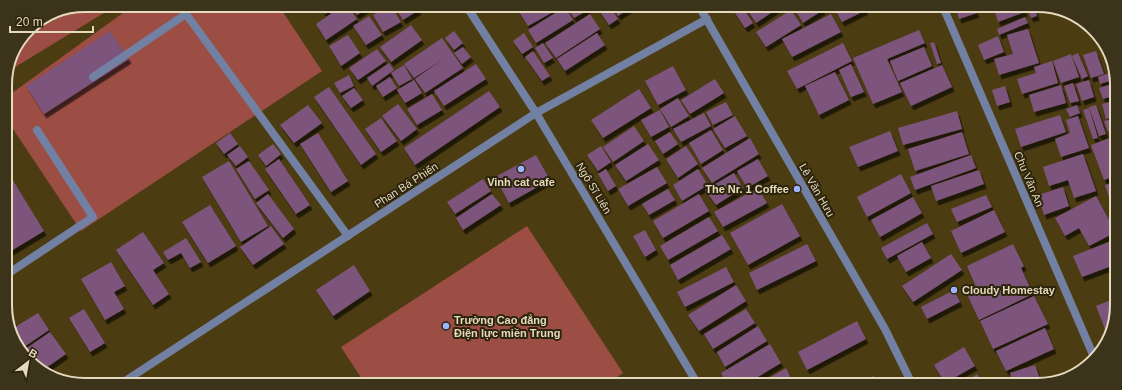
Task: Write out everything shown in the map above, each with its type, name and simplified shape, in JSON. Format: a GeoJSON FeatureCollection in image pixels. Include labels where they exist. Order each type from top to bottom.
{"type":"FeatureCollection","features":[{"type":"Feature","properties":{"kind":"street","name":"Ngô Sĩ Liên"},"geometry":{"type":"LineString","coordinates":[[470,12],[536,113],[694,378]]}},
{"type":"Feature","properties":{"kind":"street","name":"Lê Văn Hưu"},"geometry":{"type":"LineString","coordinates":[[702,12],[885,329],[909,378]]}},
{"type":"Feature","properties":{"kind":"street","name":"Chu Văn An"},"geometry":{"type":"LineString","coordinates":[[945,12],[1092,353]]}},
{"type":"Feature","properties":{"kind":"street"},"geometry":{"type":"LineString","coordinates":[[93,77],[186,14],[348,236]]}},
{"type":"Feature","properties":{"kind":"street","name":"Phan Bá Phiến"},"geometry":{"type":"LineString","coordinates":[[130,378],[536,113],[706,19]]}},
{"type":"Feature","properties":{"kind":"street"},"geometry":{"type":"LineString","coordinates":[[12,271],[93,217],[37,130]]}},
{"type":"Feature","properties":{"kind":"shaded area"},"geometry":{"type":"Polygon","coordinates":[[[106,12],[14,68],[24,45],[33,33],[45,24],[71,13],[106,12]]]}},
{"type":"Feature","properties":{"kind":"shaded area"},"geometry":{"type":"Polygon","coordinates":[[[124,12],[283,12],[322,71],[81,231],[12,128],[12,93],[124,12]]]}},
{"type":"Feature","properties":{"kind":"shaded area"},"geometry":{"type":"Polygon","coordinates":[[[527,226],[623,373],[616,378],[361,378],[341,347],[527,226]]]}},
{"type":"Feature","properties":{"kind":"building"},"geometry":{"type":"Polygon","coordinates":[[[333,12],[352,12],[357,19],[326,40],[316,24],[333,12]]]}},
{"type":"Feature","properties":{"kind":"building"},"geometry":{"type":"Polygon","coordinates":[[[378,12],[395,12],[401,22],[383,32],[373,15],[378,12]]]}},
{"type":"Feature","properties":{"kind":"building"},"geometry":{"type":"Polygon","coordinates":[[[398,12],[416,12],[403,20],[398,12]]]}},
{"type":"Feature","properties":{"kind":"building"},"geometry":{"type":"Polygon","coordinates":[[[519,12],[553,12],[528,26],[519,12]]]}},
{"type":"Feature","properties":{"kind":"building"},"geometry":{"type":"Polygon","coordinates":[[[557,12],[568,12],[573,20],[536,43],[528,30],[557,12]]]}},
{"type":"Feature","properties":{"kind":"building"},"geometry":{"type":"Polygon","coordinates":[[[570,12],[584,12],[574,18],[570,12]]]}},
{"type":"Feature","properties":{"kind":"building"},"geometry":{"type":"Polygon","coordinates":[[[600,12],[613,12],[618,19],[609,25],[600,12]]]}},
{"type":"Feature","properties":{"kind":"building"},"geometry":{"type":"Polygon","coordinates":[[[616,12],[624,12],[618,16],[616,12]]]}},
{"type":"Feature","properties":{"kind":"building"},"geometry":{"type":"Polygon","coordinates":[[[734,12],[746,12],[753,23],[745,28],[734,12]]]}},
{"type":"Feature","properties":{"kind":"building"},"geometry":{"type":"Polygon","coordinates":[[[749,12],[772,12],[756,23],[749,12]]]}},
{"type":"Feature","properties":{"kind":"building"},"geometry":{"type":"Polygon","coordinates":[[[788,12],[792,12],[801,25],[766,47],[756,32],[788,12]]]}},
{"type":"Feature","properties":{"kind":"building"},"geometry":{"type":"Polygon","coordinates":[[[796,12],[820,12],[803,23],[796,12]]]}},
{"type":"Feature","properties":{"kind":"building"},"geometry":{"type":"Polygon","coordinates":[[[836,12],[862,12],[842,22],[836,12]]]}},
{"type":"Feature","properties":{"kind":"building"},"geometry":{"type":"Polygon","coordinates":[[[957,12],[977,13],[959,19],[957,12]]]}},
{"type":"Feature","properties":{"kind":"building"},"geometry":{"type":"Polygon","coordinates":[[[995,12],[1025,12],[998,22],[995,12]]]}},
{"type":"Feature","properties":{"kind":"building"},"geometry":{"type":"Polygon","coordinates":[[[1028,12],[1036,12],[1037,16],[1031,18],[1028,12]]]}},
{"type":"Feature","properties":{"kind":"building"},"geometry":{"type":"Polygon","coordinates":[[[590,14],[600,29],[556,58],[545,43],[590,14]]]}},
{"type":"Feature","properties":{"kind":"building"},"geometry":{"type":"Polygon","coordinates":[[[831,14],[841,32],[792,57],[782,39],[831,14]]]}},
{"type":"Feature","properties":{"kind":"building"},"geometry":{"type":"Polygon","coordinates":[[[369,16],[382,35],[366,45],[353,26],[369,16]]]}},
{"type":"Feature","properties":{"kind":"building"},"geometry":{"type":"Polygon","coordinates":[[[1025,17],[1028,23],[999,35],[997,29],[1025,17]]]}},
{"type":"Feature","properties":{"kind":"building"},"geometry":{"type":"Polygon","coordinates":[[[411,25],[422,40],[391,62],[380,47],[411,25]]]}},
{"type":"Feature","properties":{"kind":"building"},"geometry":{"type":"Polygon","coordinates":[[[1028,29],[1039,63],[999,75],[994,59],[1013,54],[1007,35],[1028,29]]]}},
{"type":"Feature","properties":{"kind":"building"},"geometry":{"type":"Polygon","coordinates":[[[919,30],[925,43],[887,59],[902,92],[873,104],[853,58],[919,30]]]}},
{"type":"Feature","properties":{"kind":"building"},"geometry":{"type":"Polygon","coordinates":[[[110,31],[129,59],[44,114],[26,86],[110,31]]]}},
{"type":"Feature","properties":{"kind":"building"},"geometry":{"type":"Polygon","coordinates":[[[454,31],[463,43],[454,50],[445,38],[454,31]]]}},
{"type":"Feature","properties":{"kind":"building"},"geometry":{"type":"Polygon","coordinates":[[[524,33],[533,47],[522,54],[513,41],[524,33]]]}},
{"type":"Feature","properties":{"kind":"building"},"geometry":{"type":"Polygon","coordinates":[[[597,33],[605,45],[565,71],[557,59],[597,33]]]}},
{"type":"Feature","properties":{"kind":"building"},"geometry":{"type":"Polygon","coordinates":[[[348,35],[360,53],[341,66],[329,46],[348,35]]]}},
{"type":"Feature","properties":{"kind":"building"},"geometry":{"type":"Polygon","coordinates":[[[998,36],[1004,52],[984,60],[978,45],[998,36]]]}},
{"type":"Feature","properties":{"kind":"building"},"geometry":{"type":"Polygon","coordinates":[[[442,38],[463,68],[425,93],[415,79],[443,59],[414,78],[404,64],[442,38]]]}},
{"type":"Feature","properties":{"kind":"building"},"geometry":{"type":"Polygon","coordinates":[[[934,42],[941,63],[937,64],[930,43],[934,42]]]}},
{"type":"Feature","properties":{"kind":"building"},"geometry":{"type":"Polygon","coordinates":[[[543,43],[553,58],[544,63],[535,48],[543,43]]]}},
{"type":"Feature","properties":{"kind":"building"},"geometry":{"type":"Polygon","coordinates":[[[843,43],[852,61],[797,89],[787,71],[843,43]]]}},
{"type":"Feature","properties":{"kind":"building"},"geometry":{"type":"Polygon","coordinates":[[[463,47],[471,57],[462,64],[454,53],[463,47]]]}},
{"type":"Feature","properties":{"kind":"building"},"geometry":{"type":"Polygon","coordinates":[[[924,47],[932,66],[898,81],[890,61],[924,47]]]}},
{"type":"Feature","properties":{"kind":"building"},"geometry":{"type":"Polygon","coordinates":[[[377,49],[386,61],[358,80],[349,68],[377,49]]]}},
{"type":"Feature","properties":{"kind":"building"},"geometry":{"type":"Polygon","coordinates":[[[533,51],[550,76],[542,81],[525,57],[533,51]]]}},
{"type":"Feature","properties":{"kind":"building"},"geometry":{"type":"Polygon","coordinates":[[[1096,51],[1104,74],[1091,78],[1083,55],[1096,51]]]}},
{"type":"Feature","properties":{"kind":"building"},"geometry":{"type":"Polygon","coordinates":[[[1078,53],[1088,76],[1082,79],[1072,56],[1078,53]]]}},
{"type":"Feature","properties":{"kind":"building"},"geometry":{"type":"Polygon","coordinates":[[[1071,54],[1079,77],[1061,83],[1053,61],[1071,54]]]}},
{"type":"Feature","properties":{"kind":"building"},"geometry":{"type":"Polygon","coordinates":[[[1052,61],[1058,83],[1022,94],[1017,79],[1036,73],[1034,67],[1052,61]]]}},
{"type":"Feature","properties":{"kind":"building"},"geometry":{"type":"Polygon","coordinates":[[[389,63],[394,70],[372,86],[367,78],[389,63]]]}},
{"type":"Feature","properties":{"kind":"building"},"geometry":{"type":"Polygon","coordinates":[[[476,64],[486,79],[444,106],[434,91],[476,64]]]}},
{"type":"Feature","properties":{"kind":"building"},"geometry":{"type":"Polygon","coordinates":[[[851,64],[864,92],[851,97],[839,70],[851,64]]]}},
{"type":"Feature","properties":{"kind":"building"},"geometry":{"type":"Polygon","coordinates":[[[404,65],[412,79],[399,86],[391,73],[404,65]]]}},
{"type":"Feature","properties":{"kind":"building"},"geometry":{"type":"Polygon","coordinates":[[[942,65],[952,87],[911,106],[900,83],[942,65]]]}},
{"type":"Feature","properties":{"kind":"building"},"geometry":{"type":"Polygon","coordinates":[[[673,66],[686,90],[658,105],[645,81],[673,66]]]}},
{"type":"Feature","properties":{"kind":"building"},"geometry":{"type":"Polygon","coordinates":[[[835,72],[849,100],[819,115],[805,86],[835,72]]]}},
{"type":"Feature","properties":{"kind":"building"},"geometry":{"type":"Polygon","coordinates":[[[1109,73],[1110,81],[1100,84],[1098,77],[1109,73]]]}},
{"type":"Feature","properties":{"kind":"building"},"geometry":{"type":"Polygon","coordinates":[[[349,75],[354,86],[340,93],[334,83],[349,75]]]}},
{"type":"Feature","properties":{"kind":"building"},"geometry":{"type":"Polygon","coordinates":[[[390,77],[397,88],[383,97],[376,86],[390,77]]]}},
{"type":"Feature","properties":{"kind":"building"},"geometry":{"type":"Polygon","coordinates":[[[715,79],[724,93],[690,114],[681,100],[715,79]]]}},
{"type":"Feature","properties":{"kind":"building"},"geometry":{"type":"Polygon","coordinates":[[[414,80],[422,93],[405,103],[397,90],[414,80]]]}},
{"type":"Feature","properties":{"kind":"building"},"geometry":{"type":"Polygon","coordinates":[[[1089,80],[1094,97],[1082,101],[1076,84],[1089,80]]]}},
{"type":"Feature","properties":{"kind":"building"},"geometry":{"type":"Polygon","coordinates":[[[1073,83],[1079,101],[1070,103],[1064,86],[1073,83]]]}},
{"type":"Feature","properties":{"kind":"building"},"geometry":{"type":"Polygon","coordinates":[[[1061,85],[1066,103],[1034,112],[1029,95],[1061,85]]]}},
{"type":"Feature","properties":{"kind":"building"},"geometry":{"type":"Polygon","coordinates":[[[1110,85],[1110,97],[1103,99],[1099,88],[1110,85]]]}},
{"type":"Feature","properties":{"kind":"building"},"geometry":{"type":"Polygon","coordinates":[[[1005,86],[1010,102],[997,106],[992,90],[1005,86]]]}},
{"type":"Feature","properties":{"kind":"building"},"geometry":{"type":"Polygon","coordinates":[[[329,87],[376,154],[361,165],[314,97],[329,87]]]}},
{"type":"Feature","properties":{"kind":"building"},"geometry":{"type":"Polygon","coordinates":[[[354,88],[363,100],[351,108],[342,96],[354,88]]]}},
{"type":"Feature","properties":{"kind":"building"},"geometry":{"type":"Polygon","coordinates":[[[639,89],[651,108],[603,138],[591,120],[639,89]]]}},
{"type":"Feature","properties":{"kind":"building"},"geometry":{"type":"Polygon","coordinates":[[[489,91],[500,107],[415,165],[404,148],[489,91]]]}},
{"type":"Feature","properties":{"kind":"building"},"geometry":{"type":"Polygon","coordinates":[[[432,94],[442,110],[417,125],[407,109],[432,94]]]}},
{"type":"Feature","properties":{"kind":"building"},"geometry":{"type":"Polygon","coordinates":[[[678,98],[689,116],[671,127],[660,109],[678,98]]]}},
{"type":"Feature","properties":{"kind":"building"},"geometry":{"type":"Polygon","coordinates":[[[726,102],[733,115],[713,125],[706,112],[726,102]]]}},
{"type":"Feature","properties":{"kind":"building"},"geometry":{"type":"Polygon","coordinates":[[[1110,102],[1110,118],[1106,119],[1102,104],[1110,102]]]}},
{"type":"Feature","properties":{"kind":"building"},"geometry":{"type":"Polygon","coordinates":[[[398,104],[417,129],[401,141],[382,116],[398,104]]]}},
{"type":"Feature","properties":{"kind":"building"},"geometry":{"type":"Polygon","coordinates":[[[308,105],[322,123],[294,143],[280,125],[308,105]]]}},
{"type":"Feature","properties":{"kind":"building"},"geometry":{"type":"Polygon","coordinates":[[[1077,105],[1080,113],[1070,117],[1066,109],[1077,105]]]}},
{"type":"Feature","properties":{"kind":"building"},"geometry":{"type":"Polygon","coordinates":[[[1096,105],[1106,134],[1099,136],[1089,107],[1096,105]]]}},
{"type":"Feature","properties":{"kind":"building"},"geometry":{"type":"Polygon","coordinates":[[[1089,108],[1098,138],[1093,139],[1083,110],[1089,108]]]}},
{"type":"Feature","properties":{"kind":"building"},"geometry":{"type":"Polygon","coordinates":[[[660,110],[669,127],[651,137],[641,120],[660,110]]]}},
{"type":"Feature","properties":{"kind":"building"},"geometry":{"type":"Polygon","coordinates":[[[957,111],[962,129],[903,145],[898,128],[957,111]]]}},
{"type":"Feature","properties":{"kind":"building"},"geometry":{"type":"Polygon","coordinates":[[[704,113],[711,126],[681,142],[673,129],[704,113]]]}},
{"type":"Feature","properties":{"kind":"building"},"geometry":{"type":"Polygon","coordinates":[[[1060,115],[1066,132],[1021,147],[1015,129],[1060,115]]]}},
{"type":"Feature","properties":{"kind":"building"},"geometry":{"type":"Polygon","coordinates":[[[735,116],[747,136],[725,148],[713,129],[735,116]]]}},
{"type":"Feature","properties":{"kind":"building"},"geometry":{"type":"Polygon","coordinates":[[[1078,116],[1089,148],[1061,157],[1055,139],[1070,133],[1066,120],[1078,116]]]}},
{"type":"Feature","properties":{"kind":"building"},"geometry":{"type":"Polygon","coordinates":[[[381,118],[397,141],[381,152],[365,129],[381,118]]]}},
{"type":"Feature","properties":{"kind":"building"},"geometry":{"type":"Polygon","coordinates":[[[1110,120],[1110,132],[1108,132],[1104,121],[1110,120]]]}},
{"type":"Feature","properties":{"kind":"building"},"geometry":{"type":"Polygon","coordinates":[[[634,126],[644,141],[613,162],[603,147],[634,126]]]}},
{"type":"Feature","properties":{"kind":"building"},"geometry":{"type":"Polygon","coordinates":[[[711,130],[723,150],[701,164],[689,143],[711,130]]]}},
{"type":"Feature","properties":{"kind":"building"},"geometry":{"type":"Polygon","coordinates":[[[890,131],[898,151],[858,167],[849,147],[890,131]]]}},
{"type":"Feature","properties":{"kind":"building"},"geometry":{"type":"Polygon","coordinates":[[[670,132],[678,144],[663,154],[655,141],[670,132]]]}},
{"type":"Feature","properties":{"kind":"building"},"geometry":{"type":"Polygon","coordinates":[[[962,132],[969,154],[915,171],[908,149],[962,132]]]}},
{"type":"Feature","properties":{"kind":"building"},"geometry":{"type":"Polygon","coordinates":[[[230,133],[238,144],[224,154],[216,143],[230,133]]]}},
{"type":"Feature","properties":{"kind":"building"},"geometry":{"type":"Polygon","coordinates":[[[318,133],[348,181],[331,192],[300,144],[318,133]]]}},
{"type":"Feature","properties":{"kind":"building"},"geometry":{"type":"Polygon","coordinates":[[[750,138],[759,154],[712,183],[702,168],[750,138]]]}},
{"type":"Feature","properties":{"kind":"building"},"geometry":{"type":"Polygon","coordinates":[[[1110,138],[1110,178],[1104,180],[1091,145],[1110,138]]]}},
{"type":"Feature","properties":{"kind":"building"},"geometry":{"type":"Polygon","coordinates":[[[273,144],[281,154],[266,166],[258,155],[273,144]]]}},
{"type":"Feature","properties":{"kind":"building"},"geometry":{"type":"Polygon","coordinates":[[[648,144],[659,160],[626,181],[615,165],[648,144]]]}},
{"type":"Feature","properties":{"kind":"building"},"geometry":{"type":"Polygon","coordinates":[[[240,146],[248,157],[236,166],[227,155],[240,146]]]}},
{"type":"Feature","properties":{"kind":"building"},"geometry":{"type":"Polygon","coordinates":[[[601,146],[611,162],[598,171],[587,155],[601,146]]]}},
{"type":"Feature","properties":{"kind":"building"},"geometry":{"type":"Polygon","coordinates":[[[686,146],[698,164],[678,178],[666,159],[686,146]]]}},
{"type":"Feature","properties":{"kind":"building"},"geometry":{"type":"Polygon","coordinates":[[[1083,154],[1096,191],[1074,198],[1068,180],[1049,186],[1043,167],[1083,154]]]}},
{"type":"Feature","properties":{"kind":"building"},"geometry":{"type":"Polygon","coordinates":[[[536,155],[550,180],[509,203],[495,177],[536,155]]]}},
{"type":"Feature","properties":{"kind":"building"},"geometry":{"type":"Polygon","coordinates":[[[971,155],[976,168],[915,190],[910,177],[971,155]]]}},
{"type":"Feature","properties":{"kind":"building"},"geometry":{"type":"Polygon","coordinates":[[[279,159],[310,205],[296,214],[265,169],[279,159]]]}},
{"type":"Feature","properties":{"kind":"building"},"geometry":{"type":"Polygon","coordinates":[[[758,159],[768,176],[747,188],[737,171],[758,159]]]}},
{"type":"Feature","properties":{"kind":"building"},"geometry":{"type":"Polygon","coordinates":[[[229,161],[268,226],[241,242],[202,177],[229,161]]]}},
{"type":"Feature","properties":{"kind":"building"},"geometry":{"type":"Polygon","coordinates":[[[249,161],[269,190],[255,199],[236,169],[249,161]]]}},
{"type":"Feature","properties":{"kind":"building"},"geometry":{"type":"Polygon","coordinates":[[[657,167],[667,183],[628,206],[618,189],[657,167]]]}},
{"type":"Feature","properties":{"kind":"building"},"geometry":{"type":"Polygon","coordinates":[[[606,169],[616,186],[608,191],[598,174],[606,169]]]}},
{"type":"Feature","properties":{"kind":"building"},"geometry":{"type":"Polygon","coordinates":[[[698,169],[708,185],[682,201],[673,185],[698,169]]]}},
{"type":"Feature","properties":{"kind":"building"},"geometry":{"type":"Polygon","coordinates":[[[979,170],[984,184],[936,201],[931,186],[979,170]]]}},
{"type":"Feature","properties":{"kind":"building"},"geometry":{"type":"Polygon","coordinates":[[[734,173],[743,188],[716,205],[705,190],[734,173]]]}},
{"type":"Feature","properties":{"kind":"building"},"geometry":{"type":"Polygon","coordinates":[[[901,174],[911,193],[867,217],[857,197],[901,174]]]}},
{"type":"Feature","properties":{"kind":"building"},"geometry":{"type":"Polygon","coordinates":[[[12,179],[44,231],[12,250],[12,179]]]}},
{"type":"Feature","properties":{"kind":"building"},"geometry":{"type":"Polygon","coordinates":[[[483,179],[491,191],[455,214],[447,202],[483,179]]]}},
{"type":"Feature","properties":{"kind":"building"},"geometry":{"type":"Polygon","coordinates":[[[1110,184],[1110,201],[1105,185],[1110,184]]]}},
{"type":"Feature","properties":{"kind":"building"},"geometry":{"type":"Polygon","coordinates":[[[1063,187],[1069,206],[1044,215],[1038,195],[1063,187]]]}},
{"type":"Feature","properties":{"kind":"building"},"geometry":{"type":"Polygon","coordinates":[[[758,188],[767,203],[723,227],[714,212],[758,188]]]}},
{"type":"Feature","properties":{"kind":"building"},"geometry":{"type":"Polygon","coordinates":[[[668,189],[675,200],[649,215],[642,204],[668,189]]]}},
{"type":"Feature","properties":{"kind":"building"},"geometry":{"type":"Polygon","coordinates":[[[268,194],[294,229],[283,238],[256,203],[268,194]]]}},
{"type":"Feature","properties":{"kind":"building"},"geometry":{"type":"Polygon","coordinates":[[[492,194],[501,205],[463,230],[456,218],[492,194]]]}},
{"type":"Feature","properties":{"kind":"building"},"geometry":{"type":"Polygon","coordinates":[[[699,194],[709,211],[663,238],[653,221],[699,194]]]}},
{"type":"Feature","properties":{"kind":"building"},"geometry":{"type":"Polygon","coordinates":[[[986,195],[992,207],[957,222],[951,209],[986,195]]]}},
{"type":"Feature","properties":{"kind":"building"},"geometry":{"type":"Polygon","coordinates":[[[1096,196],[1110,222],[1110,235],[1089,246],[1079,228],[1065,236],[1055,218],[1096,196]]]}},
{"type":"Feature","properties":{"kind":"building"},"geometry":{"type":"Polygon","coordinates":[[[913,197],[922,213],[880,237],[871,220],[913,197]]]}},
{"type":"Feature","properties":{"kind":"building"},"geometry":{"type":"Polygon","coordinates":[[[782,204],[800,236],[748,265],[730,233],[782,204]]]}},
{"type":"Feature","properties":{"kind":"building"},"geometry":{"type":"Polygon","coordinates":[[[210,205],[236,246],[208,263],[182,222],[210,205]]]}},
{"type":"Feature","properties":{"kind":"building"},"geometry":{"type":"Polygon","coordinates":[[[994,210],[1005,232],[961,253],[951,231],[994,210]]]}},
{"type":"Feature","properties":{"kind":"building"},"geometry":{"type":"Polygon","coordinates":[[[709,217],[718,231],[668,260],[660,246],[709,217]]]}},
{"type":"Feature","properties":{"kind":"building"},"geometry":{"type":"Polygon","coordinates":[[[927,223],[933,234],[887,259],[881,248],[927,223]]]}},
{"type":"Feature","properties":{"kind":"building"},"geometry":{"type":"Polygon","coordinates":[[[271,226],[284,244],[253,265],[240,247],[271,226]]]}},
{"type":"Feature","properties":{"kind":"building"},"geometry":{"type":"Polygon","coordinates":[[[645,230],[656,250],[645,257],[633,236],[645,230]]]}},
{"type":"Feature","properties":{"kind":"building"},"geometry":{"type":"Polygon","coordinates":[[[143,232],[164,263],[153,270],[169,294],[153,305],[116,250],[143,232]]]}},
{"type":"Feature","properties":{"kind":"building"},"geometry":{"type":"Polygon","coordinates":[[[722,235],[731,249],[678,280],[670,265],[722,235]]]}},
{"type":"Feature","properties":{"kind":"building"},"geometry":{"type":"Polygon","coordinates":[[[186,238],[201,262],[190,268],[181,253],[168,260],[163,252],[186,238]]]}},
{"type":"Feature","properties":{"kind":"building"},"geometry":{"type":"Polygon","coordinates":[[[922,242],[931,258],[906,272],[897,256],[922,242]]]}},
{"type":"Feature","properties":{"kind":"building"},"geometry":{"type":"Polygon","coordinates":[[[1110,242],[1110,266],[1082,277],[1073,256],[1110,242]]]}},
{"type":"Feature","properties":{"kind":"building"},"geometry":{"type":"Polygon","coordinates":[[[807,244],[816,261],[757,290],[749,273],[807,244]]]}},
{"type":"Feature","properties":{"kind":"building"},"geometry":{"type":"Polygon","coordinates":[[[1013,244],[1024,266],[1021,268],[1033,294],[979,320],[967,294],[977,289],[967,266],[1013,244]]]}},
{"type":"Feature","properties":{"kind":"building"},"geometry":{"type":"Polygon","coordinates":[[[951,254],[962,270],[913,302],[902,286],[951,254]]]}},
{"type":"Feature","properties":{"kind":"building"},"geometry":{"type":"Polygon","coordinates":[[[111,262],[125,286],[114,292],[124,309],[105,320],[81,279],[111,262]]]}},
{"type":"Feature","properties":{"kind":"building"},"geometry":{"type":"Polygon","coordinates":[[[354,265],[370,291],[333,316],[316,290],[354,265]]]}},
{"type":"Feature","properties":{"kind":"building"},"geometry":{"type":"Polygon","coordinates":[[[726,267],[734,282],[685,307],[677,292],[726,267]]]}},
{"type":"Feature","properties":{"kind":"building"},"geometry":{"type":"Polygon","coordinates":[[[736,285],[746,301],[699,331],[688,315],[736,285]]]}},
{"type":"Feature","properties":{"kind":"building"},"geometry":{"type":"Polygon","coordinates":[[[954,290],[960,302],[927,319],[921,307],[954,290]]]}},
{"type":"Feature","properties":{"kind":"building"},"geometry":{"type":"Polygon","coordinates":[[[1034,296],[1048,324],[993,349],[980,321],[1034,296]]]}},
{"type":"Feature","properties":{"kind":"building"},"geometry":{"type":"Polygon","coordinates":[[[1110,300],[1109,319],[1105,330],[1096,306],[1110,300]]]}},
{"type":"Feature","properties":{"kind":"building"},"geometry":{"type":"Polygon","coordinates":[[[84,309],[105,343],[90,352],[69,318],[84,309]]]}},
{"type":"Feature","properties":{"kind":"building"},"geometry":{"type":"Polygon","coordinates":[[[746,309],[755,323],[713,349],[704,334],[746,309]]]}},
{"type":"Feature","properties":{"kind":"building"},"geometry":{"type":"Polygon","coordinates":[[[38,313],[49,330],[31,342],[22,342],[16,327],[38,313]]]}},
{"type":"Feature","properties":{"kind":"building"},"geometry":{"type":"Polygon","coordinates":[[[857,321],[866,339],[807,370],[798,352],[857,321]]]}},
{"type":"Feature","properties":{"kind":"building"},"geometry":{"type":"Polygon","coordinates":[[[758,326],[767,341],[725,367],[717,352],[758,326]]]}},
{"type":"Feature","properties":{"kind":"building"},"geometry":{"type":"Polygon","coordinates":[[[1045,328],[1054,349],[1006,371],[996,351],[1045,328]]]}},
{"type":"Feature","properties":{"kind":"building"},"geometry":{"type":"Polygon","coordinates":[[[50,332],[66,354],[48,367],[48,342],[36,342],[50,332]]]}},
{"type":"Feature","properties":{"kind":"building"},"geometry":{"type":"Polygon","coordinates":[[[770,344],[781,363],[756,378],[724,378],[721,373],[770,344]]]}},
{"type":"Feature","properties":{"kind":"building"},"geometry":{"type":"Polygon","coordinates":[[[964,347],[975,366],[954,378],[942,378],[934,365],[964,347]]]}},
{"type":"Feature","properties":{"kind":"building"},"geometry":{"type":"Polygon","coordinates":[[[1035,365],[1040,378],[1012,378],[1010,373],[1035,365]]]}},
{"type":"Feature","properties":{"kind":"building"},"geometry":{"type":"Polygon","coordinates":[[[786,368],[791,378],[769,378],[786,368]]]}},
{"type":"Feature","properties":{"kind":"building"},"geometry":{"type":"Polygon","coordinates":[[[977,374],[980,378],[971,378],[977,374]]]}},
{"type":"Feature","properties":{"kind":"place","name":"Vinh cat cafe"},"geometry":{"type":"Point","coordinates":[521,169]}},
{"type":"Feature","properties":{"kind":"place","name":"The Nr. 1 Coffee"},"geometry":{"type":"Point","coordinates":[797,189]}},
{"type":"Feature","properties":{"kind":"place","name":"Cloudy Homestay"},"geometry":{"type":"Point","coordinates":[954,290]}},
{"type":"Feature","properties":{"kind":"place","name":"Trường Cao đẳng Điện lực miền Trung"},"geometry":{"type":"Point","coordinates":[446,326]}}]}
